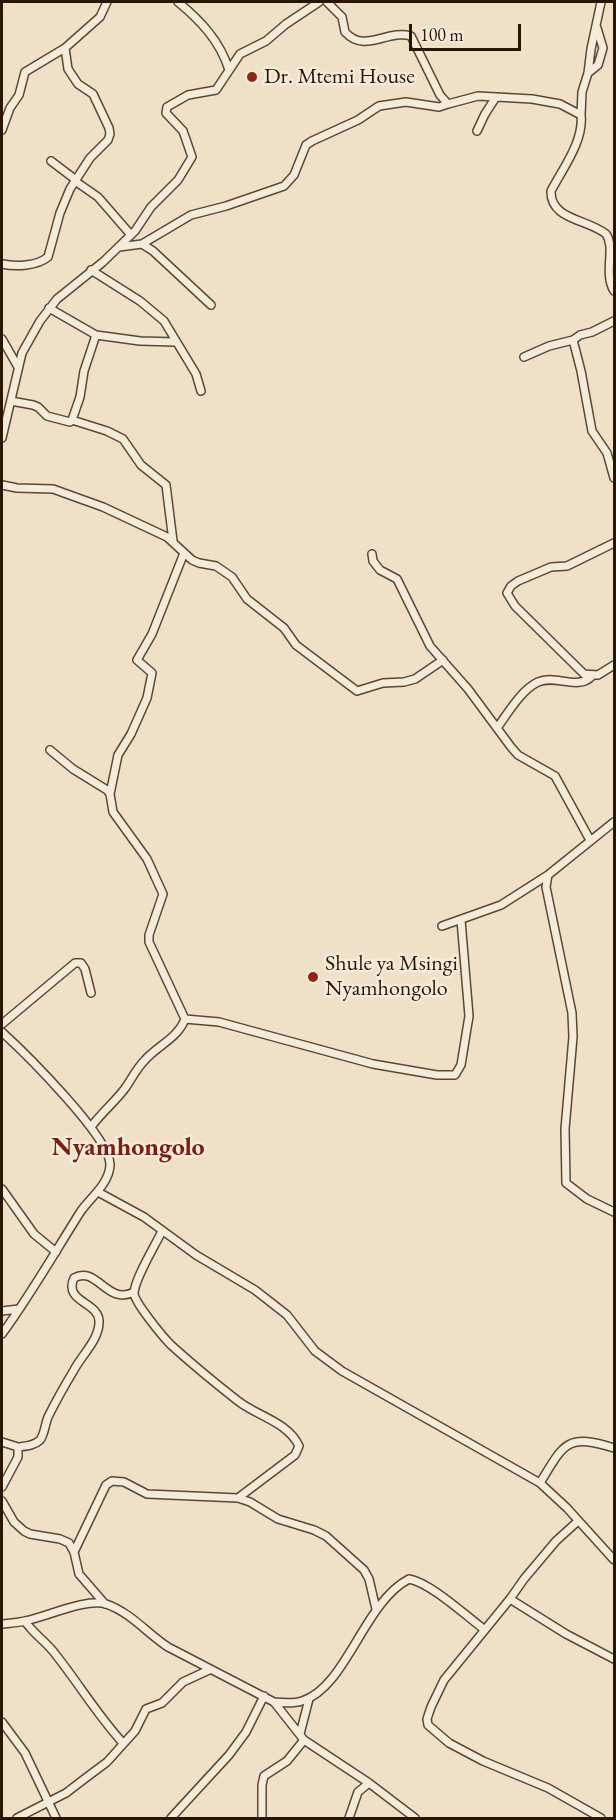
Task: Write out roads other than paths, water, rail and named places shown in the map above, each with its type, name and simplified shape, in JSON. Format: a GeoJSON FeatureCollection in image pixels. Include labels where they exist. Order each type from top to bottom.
{"type":"FeatureCollection","features":[{"type":"Feature","properties":{"kind":"street"},"geometry":{"type":"LineString","coordinates":[[2,130],[10,108],[19,95],[26,72],[64,48],[100,17],[107,2]]}},
{"type":"Feature","properties":{"kind":"street"},"geometry":{"type":"LineString","coordinates":[[178,2],[213,36],[225,57],[229,70]]}},
{"type":"Feature","properties":{"kind":"street"},"geometry":{"type":"LineString","coordinates":[[2,438],[18,367],[27,342],[49,308],[131,235],[151,207],[178,180],[192,157],[183,131],[171,119],[166,109],[188,95],[216,90],[245,50],[266,41],[286,24],[320,2]]}},
{"type":"Feature","properties":{"kind":"street"},"geometry":{"type":"LineString","coordinates":[[327,2],[342,17],[345,32],[356,41],[363,43],[402,34],[411,36],[440,95],[448,104]]}},
{"type":"Feature","properties":{"kind":"street"},"geometry":{"type":"LineString","coordinates":[[601,2],[588,74],[582,92],[578,139],[551,190],[551,198],[557,210],[606,234],[613,244],[610,273],[612,287],[615,291]]}},
{"type":"Feature","properties":{"kind":"street"},"geometry":{"type":"LineString","coordinates":[[588,74],[598,65],[603,48],[596,26]]}},
{"type":"Feature","properties":{"kind":"street"},"geometry":{"type":"LineString","coordinates":[[2,264],[29,264],[44,261],[48,257],[63,204],[90,158],[108,140],[110,130],[93,94],[78,84],[68,69],[64,48]]}},
{"type":"Feature","properties":{"kind":"street"},"geometry":{"type":"LineString","coordinates":[[119,247],[142,244],[191,215],[226,207],[284,186],[294,175],[306,146],[312,141],[348,126],[379,106],[406,102],[439,107],[478,96],[532,99],[560,104],[580,115]]}},
{"type":"Feature","properties":{"kind":"street"},"geometry":{"type":"LineString","coordinates":[[477,131],[496,97]]}},
{"type":"Feature","properties":{"kind":"street"},"geometry":{"type":"LineString","coordinates":[[51,161],[98,197],[131,235]]}},
{"type":"Feature","properties":{"kind":"street"},"geometry":{"type":"LineString","coordinates":[[142,244],[153,250],[211,305]]}},
{"type":"Feature","properties":{"kind":"street"},"geometry":{"type":"LineString","coordinates":[[92,270],[133,296],[164,321],[196,374],[201,391]]}},
{"type":"Feature","properties":{"kind":"street"},"geometry":{"type":"LineString","coordinates":[[49,308],[96,335],[175,342]]}},
{"type":"Feature","properties":{"kind":"street"},"geometry":{"type":"LineString","coordinates":[[524,357],[549,346],[573,340],[615,321]]}},
{"type":"Feature","properties":{"kind":"street"},"geometry":{"type":"LineString","coordinates":[[72,420],[96,335]]}},
{"type":"Feature","properties":{"kind":"street"},"geometry":{"type":"LineString","coordinates":[[2,339],[18,367]]}},
{"type":"Feature","properties":{"kind":"street"},"geometry":{"type":"LineString","coordinates":[[573,340],[592,431],[607,453],[615,478]]}},
{"type":"Feature","properties":{"kind":"street"},"geometry":{"type":"LineString","coordinates":[[11,401],[38,407],[47,416],[61,421],[70,422],[72,420],[116,435],[129,447],[141,465],[166,485],[173,541]]}},
{"type":"Feature","properties":{"kind":"street"},"geometry":{"type":"LineString","coordinates":[[2,485],[17,489],[53,489],[81,498],[160,533],[173,541],[195,562],[216,566],[225,572],[254,605],[284,628],[296,645],[357,691],[383,683],[415,679],[436,662],[443,660]]}},
{"type":"Feature","properties":{"kind":"street"},"geometry":{"type":"LineString","coordinates":[[615,543],[567,566],[551,567],[518,581],[507,593],[515,606],[584,674],[598,675],[615,665]]}},
{"type":"Feature","properties":{"kind":"street"},"geometry":{"type":"LineString","coordinates":[[91,1127],[104,1109],[126,1088],[139,1066],[173,1036],[183,1025],[185,1019],[149,942],[148,935],[162,897],[162,891],[147,859],[113,812],[110,794],[118,755],[151,687],[152,673],[138,660],[152,634],[184,553]]}},
{"type":"Feature","properties":{"kind":"street"},"geometry":{"type":"LineString","coordinates":[[372,554],[380,570],[397,579],[430,646],[518,754],[555,776],[590,840]]}},
{"type":"Feature","properties":{"kind":"street"},"geometry":{"type":"LineString","coordinates":[[497,728],[523,695],[537,682],[570,681],[579,684],[587,681],[591,676]]}},
{"type":"Feature","properties":{"kind":"street"},"geometry":{"type":"LineString","coordinates":[[50,750],[110,794]]}},
{"type":"Feature","properties":{"kind":"street"},"geometry":{"type":"LineString","coordinates":[[442,926],[501,904],[548,875],[614,823]]}},
{"type":"Feature","properties":{"kind":"street"},"geometry":{"type":"LineString","coordinates":[[548,875],[546,887],[572,1013],[572,1047],[565,1129],[566,1183],[587,1200],[615,1212]]}},
{"type":"Feature","properties":{"kind":"street"},"geometry":{"type":"LineString","coordinates":[[185,1019],[219,1022],[373,1064],[437,1075],[455,1075],[461,1065],[469,1016],[461,920]]}},
{"type":"Feature","properties":{"kind":"street"},"geometry":{"type":"LineString","coordinates":[[2,1024],[75,963],[81,963],[85,969],[91,993]]}},
{"type":"Feature","properties":{"kind":"street"},"geometry":{"type":"LineString","coordinates":[[2,1032],[45,1074],[91,1127],[109,1158],[110,1165],[98,1192],[83,1209],[20,1310],[2,1334]]}},
{"type":"Feature","properties":{"kind":"street"},"geometry":{"type":"LineString","coordinates":[[2,1189],[34,1234],[56,1252]]}},
{"type":"Feature","properties":{"kind":"street"},"geometry":{"type":"LineString","coordinates":[[98,1192],[136,1212],[196,1255],[270,1300],[287,1315],[315,1351],[342,1371],[540,1483],[615,1560]]}},
{"type":"Feature","properties":{"kind":"street"},"geometry":{"type":"LineString","coordinates":[[162,1231],[140,1274],[134,1292],[138,1302],[170,1343],[238,1401],[278,1424],[297,1442],[295,1455],[238,1498]]}},
{"type":"Feature","properties":{"kind":"street"},"geometry":{"type":"LineString","coordinates":[[2,1442],[18,1447],[34,1445],[42,1436],[50,1414],[76,1365],[92,1341],[99,1318],[92,1308],[74,1295],[71,1289],[74,1278],[83,1275],[90,1276],[117,1294],[124,1296],[134,1292]]}},
{"type":"Feature","properties":{"kind":"street"},"geometry":{"type":"LineString","coordinates":[[2,1311],[20,1310]]}},
{"type":"Feature","properties":{"kind":"street"},"geometry":{"type":"LineString","coordinates":[[540,1483],[556,1456],[564,1446],[571,1442],[580,1441],[615,1448]]}},
{"type":"Feature","properties":{"kind":"street"},"geometry":{"type":"LineString","coordinates":[[2,1487],[18,1457],[18,1447]]}},
{"type":"Feature","properties":{"kind":"street"},"geometry":{"type":"LineString","coordinates":[[74,1552],[106,1485],[112,1481],[124,1482],[147,1494],[238,1498],[250,1502],[278,1519],[326,1536],[364,1570],[369,1579],[376,1609]]}},
{"type":"Feature","properties":{"kind":"street"},"geometry":{"type":"LineString","coordinates":[[2,1501],[14,1522],[24,1531],[65,1540],[72,1546],[79,1574],[105,1604],[128,1615],[168,1647],[274,1702],[302,1737],[415,1818]]}},
{"type":"Feature","properties":{"kind":"street"},"geometry":{"type":"LineString","coordinates":[[578,1521],[556,1541],[444,1680],[427,1719],[428,1725],[449,1743],[483,1761],[548,1788],[601,1818]]}},
{"type":"Feature","properties":{"kind":"street"},"geometry":{"type":"LineString","coordinates":[[274,1702],[292,1703],[309,1699],[336,1672],[376,1609],[408,1579],[416,1580],[430,1589],[485,1630]]}},
{"type":"Feature","properties":{"kind":"street"},"geometry":{"type":"LineString","coordinates":[[510,1599],[566,1634],[615,1659]]}},
{"type":"Feature","properties":{"kind":"street"},"geometry":{"type":"LineString","coordinates":[[2,1624],[26,1621],[78,1606],[105,1604]]}},
{"type":"Feature","properties":{"kind":"street"},"geometry":{"type":"LineString","coordinates":[[26,1621],[36,1637],[54,1652],[109,1728],[123,1743]]}},
{"type":"Feature","properties":{"kind":"street"},"geometry":{"type":"LineString","coordinates":[[17,1818],[66,1793],[107,1762],[135,1731],[146,1710],[162,1703],[183,1682],[209,1670]]}},
{"type":"Feature","properties":{"kind":"street"},"geometry":{"type":"LineString","coordinates":[[171,1818],[235,1748],[246,1732],[264,1696]]}},
{"type":"Feature","properties":{"kind":"street"},"geometry":{"type":"LineString","coordinates":[[262,1818],[264,1776],[287,1761],[302,1737],[309,1699]]}},
{"type":"Feature","properties":{"kind":"street"},"geometry":{"type":"LineString","coordinates":[[2,1722],[25,1753],[56,1818]]}},
{"type":"Feature","properties":{"kind":"street"},"geometry":{"type":"LineString","coordinates":[[349,1818],[358,1792],[369,1783]]}},
{"type":"Feature","properties":{"kind":"place","name":"Dr. Mtemi House"},"geometry":{"type":"Point","coordinates":[252,77]}},
{"type":"Feature","properties":{"kind":"place","name":"Shule ya Msingi Nyamhongolo"},"geometry":{"type":"Point","coordinates":[313,977]}},
{"type":"Feature","properties":{"kind":"district","name":"Nyamhongolo"},"geometry":{"type":"Point","coordinates":[128,1148]}}]}
